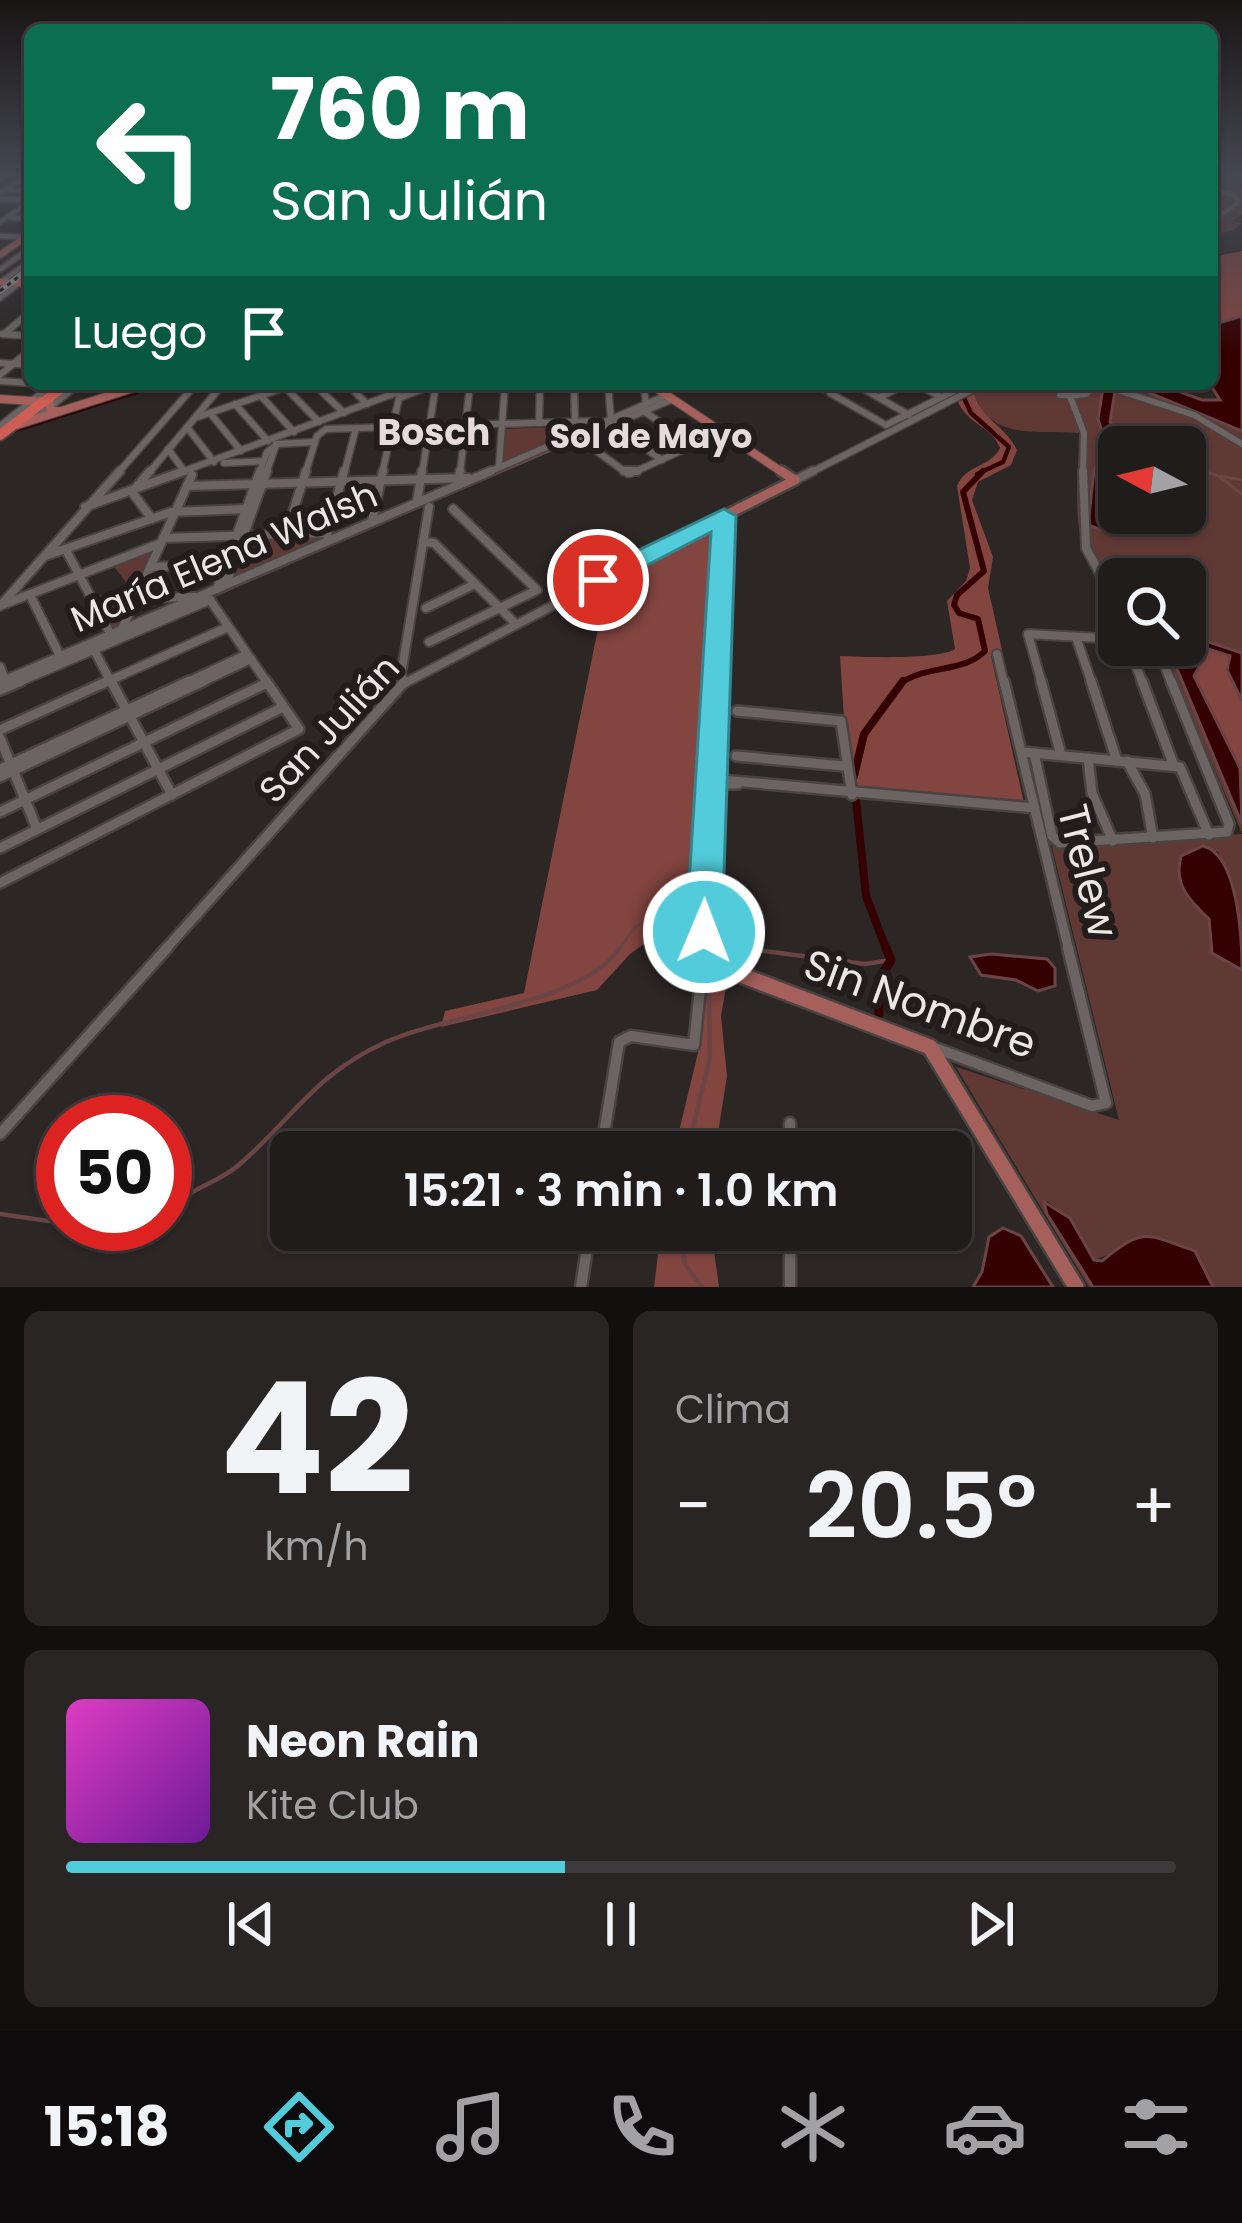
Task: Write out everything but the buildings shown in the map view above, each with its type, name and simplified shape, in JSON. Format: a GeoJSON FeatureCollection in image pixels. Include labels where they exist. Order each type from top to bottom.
{"type":"FeatureCollection","features":[{"type":"Feature","properties":{"kind":"highway"},"geometry":{"type":"LineString","coordinates":[[3,430],[46,405],[60,390]]}},
{"type":"Feature","properties":{"kind":"main road"},"geometry":{"type":"LineString","coordinates":[[1,282],[24,282]]}},
{"type":"Feature","properties":{"kind":"main road"},"geometry":{"type":"LineString","coordinates":[[0,398],[46,405],[117,390]]}},
{"type":"Feature","properties":{"kind":"main road"},"geometry":{"type":"LineString","coordinates":[[655,390],[795,480]]}},
{"type":"Feature","properties":{"kind":"main road"},"geometry":{"type":"LineString","coordinates":[[3,430],[34,419],[46,405]]}},
{"type":"Feature","properties":{"kind":"main road","name":"San Julián"},"geometry":{"type":"LineString","coordinates":[[724,516],[795,480]]}},
{"type":"Feature","properties":{"kind":"main road"},"geometry":{"type":"LineString","coordinates":[[716,956],[703,923],[724,516]]}},
{"type":"Feature","properties":{"kind":"main road","name":"Sin Nombre"},"geometry":{"type":"LineString","coordinates":[[716,956],[750,979],[930,1047]]}},
{"type":"Feature","properties":{"kind":"main road"},"geometry":{"type":"LineString","coordinates":[[930,1047],[1076,1287]]}},
{"type":"Feature","properties":{"kind":"street"},"geometry":{"type":"LineString","coordinates":[[1,282],[24,262]]}},
{"type":"Feature","properties":{"kind":"street"},"geometry":{"type":"LineString","coordinates":[[1,269],[18,270]]}},
{"type":"Feature","properties":{"kind":"street"},"geometry":{"type":"LineString","coordinates":[[0,298],[19,284]]}},
{"type":"Feature","properties":{"kind":"street"},"geometry":{"type":"LineString","coordinates":[[0,344],[5,334]]}},
{"type":"Feature","properties":{"kind":"street"},"geometry":{"type":"LineString","coordinates":[[46,405],[50,390]]}},
{"type":"Feature","properties":{"kind":"street"},"geometry":{"type":"LineString","coordinates":[[46,405],[70,390]]}},
{"type":"Feature","properties":{"kind":"street"},"geometry":{"type":"LineString","coordinates":[[1,606],[191,390]]}},
{"type":"Feature","properties":{"kind":"street"},"geometry":{"type":"LineString","coordinates":[[132,493],[218,390]]}},
{"type":"Feature","properties":{"kind":"street"},"geometry":{"type":"LineString","coordinates":[[164,419],[191,422],[277,390]]}},
{"type":"Feature","properties":{"kind":"street"},"geometry":{"type":"LineString","coordinates":[[289,390],[320,422]]}},
{"type":"Feature","properties":{"kind":"street"},"geometry":{"type":"LineString","coordinates":[[320,390],[344,413]]}},
{"type":"Feature","properties":{"kind":"street"},"geometry":{"type":"LineString","coordinates":[[353,390],[368,404]]}},
{"type":"Feature","properties":{"kind":"street"},"geometry":{"type":"LineString","coordinates":[[386,390],[394,396]]}},
{"type":"Feature","properties":{"kind":"street"},"geometry":{"type":"LineString","coordinates":[[394,396],[405,390]]}},
{"type":"Feature","properties":{"kind":"street"},"geometry":{"type":"LineString","coordinates":[[86,507],[415,390]]}},
{"type":"Feature","properties":{"kind":"street"},"geometry":{"type":"LineString","coordinates":[[416,503],[435,390]]}},
{"type":"Feature","properties":{"kind":"street"},"geometry":{"type":"LineString","coordinates":[[459,478],[469,390]]}},
{"type":"Feature","properties":{"kind":"street"},"geometry":{"type":"LineString","coordinates":[[499,468],[505,390]]}},
{"type":"Feature","properties":{"kind":"street"},"geometry":{"type":"LineString","coordinates":[[539,423],[540,390]]}},
{"type":"Feature","properties":{"kind":"street"},"geometry":{"type":"LineString","coordinates":[[574,390],[576,430]]}},
{"type":"Feature","properties":{"kind":"street"},"geometry":{"type":"LineString","coordinates":[[606,423],[608,390]]}},
{"type":"Feature","properties":{"kind":"street"},"geometry":{"type":"LineString","coordinates":[[646,390],[645,408],[693,445]]}},
{"type":"Feature","properties":{"kind":"street"},"geometry":{"type":"LineString","coordinates":[[869,390],[911,414]]}},
{"type":"Feature","properties":{"kind":"street"},"geometry":{"type":"LineString","coordinates":[[880,396],[893,390]]}},
{"type":"Feature","properties":{"kind":"street"},"geometry":{"type":"LineString","coordinates":[[930,390],[943,397]]}},
{"type":"Feature","properties":{"kind":"street"},"geometry":{"type":"LineString","coordinates":[[826,391],[888,425],[956,390]]}},
{"type":"Feature","properties":{"kind":"street","name":"San Julián"},"geometry":{"type":"LineString","coordinates":[[795,480],[971,390]]}},
{"type":"Feature","properties":{"kind":"street"},"geometry":{"type":"LineString","coordinates":[[1121,390],[1194,415],[1242,444]]}},
{"type":"Feature","properties":{"kind":"street"},"geometry":{"type":"LineString","coordinates":[[1068,393],[1084,433],[1082,522],[1086,548],[1098,570]]}},
{"type":"Feature","properties":{"kind":"street"},"geometry":{"type":"LineString","coordinates":[[261,395],[294,432]]}},
{"type":"Feature","properties":{"kind":"street"},"geometry":{"type":"LineString","coordinates":[[372,523],[392,429],[394,396]]}},
{"type":"Feature","properties":{"kind":"street","name":"María Elena Walsh"},"geometry":{"type":"LineString","coordinates":[[2,684],[94,650],[327,538],[499,468],[576,430],[670,397]]}},
{"type":"Feature","properties":{"kind":"street"},"geometry":{"type":"LineString","coordinates":[[236,404],[273,442],[355,430],[539,423],[576,430],[628,474],[722,432]]}},
{"type":"Feature","properties":{"kind":"street"},"geometry":{"type":"LineString","coordinates":[[209,413],[241,451]]}},
{"type":"Feature","properties":{"kind":"street"},"geometry":{"type":"LineString","coordinates":[[191,422],[214,461]]}},
{"type":"Feature","properties":{"kind":"street"},"geometry":{"type":"LineString","coordinates":[[502,426],[576,430],[606,423],[662,460]]}},
{"type":"Feature","properties":{"kind":"street"},"geometry":{"type":"LineString","coordinates":[[1,606],[162,541],[286,534],[327,538],[355,430]]}},
{"type":"Feature","properties":{"kind":"street"},"geometry":{"type":"LineString","coordinates":[[286,534],[316,439]]}},
{"type":"Feature","properties":{"kind":"street"},"geometry":{"type":"LineString","coordinates":[[221,587],[273,442]]}},
{"type":"Feature","properties":{"kind":"street"},"geometry":{"type":"LineString","coordinates":[[221,587],[273,442]]}},
{"type":"Feature","properties":{"kind":"street"},"geometry":{"type":"LineString","coordinates":[[67,552],[116,632],[187,486],[189,474],[168,449]]}},
{"type":"Feature","properties":{"kind":"street"},"geometry":{"type":"LineString","coordinates":[[224,463],[264,461]]}},
{"type":"Feature","properties":{"kind":"street"},"geometry":{"type":"LineString","coordinates":[[187,486],[477,477]]}},
{"type":"Feature","properties":{"kind":"street"},"geometry":{"type":"LineString","coordinates":[[132,493],[152,519]]}},
{"type":"Feature","properties":{"kind":"street"},"geometry":{"type":"LineString","coordinates":[[404,682],[401,675],[429,507]]}},
{"type":"Feature","properties":{"kind":"street"},"geometry":{"type":"LineString","coordinates":[[43,556],[67,552],[176,511],[247,508]]}},
{"type":"Feature","properties":{"kind":"street"},"geometry":{"type":"LineString","coordinates":[[429,642],[537,590],[453,508]]}},
{"type":"Feature","properties":{"kind":"street","name":"San Julián"},"geometry":{"type":"LineString","coordinates":[[0,1134],[404,682],[724,516]]}},
{"type":"Feature","properties":{"kind":"street"},"geometry":{"type":"LineString","coordinates":[[423,542],[434,543],[512,623]]}},
{"type":"Feature","properties":{"kind":"street"},"geometry":{"type":"LineString","coordinates":[[150,567],[226,564]]}},
{"type":"Feature","properties":{"kind":"street"},"geometry":{"type":"LineString","coordinates":[[426,608],[474,585]]}},
{"type":"Feature","properties":{"kind":"street"},"geometry":{"type":"LineString","coordinates":[[30,595],[60,656]]}},
{"type":"Feature","properties":{"kind":"street"},"geometry":{"type":"LineString","coordinates":[[0,883],[298,729],[205,597],[136,598]]}},
{"type":"Feature","properties":{"kind":"street","name":"María Elena Walsh"},"geometry":{"type":"LineString","coordinates":[[2,684],[205,597]]}},
{"type":"Feature","properties":{"kind":"street"},"geometry":{"type":"LineString","coordinates":[[37,830],[6,770],[0,734],[228,627]]}},
{"type":"Feature","properties":{"kind":"street"},"geometry":{"type":"LineString","coordinates":[[1061,755],[1028,634],[1098,638]]}},
{"type":"Feature","properties":{"kind":"street"},"geometry":{"type":"LineString","coordinates":[[1076,636],[1122,761],[1145,794],[1153,838]]}},
{"type":"Feature","properties":{"kind":"street"},"geometry":{"type":"LineString","coordinates":[[94,650],[172,795]]}},
{"type":"Feature","properties":{"kind":"street","name":"Trelew"},"geometry":{"type":"LineString","coordinates":[[997,653],[1028,752],[1035,808],[1106,1094],[1104,1106]]}},
{"type":"Feature","properties":{"kind":"street"},"geometry":{"type":"LineString","coordinates":[[6,770],[249,657]]}},
{"type":"Feature","properties":{"kind":"street"},"geometry":{"type":"LineString","coordinates":[[1136,666],[1174,766]]}},
{"type":"Feature","properties":{"kind":"street"},"geometry":{"type":"LineString","coordinates":[[1165,666],[1229,824],[1227,832],[1208,835],[1066,843],[1053,838],[1028,752],[1174,766],[1185,772],[1190,800],[1208,835]]}},
{"type":"Feature","properties":{"kind":"street"},"geometry":{"type":"LineString","coordinates":[[0,667],[2,684]]}},
{"type":"Feature","properties":{"kind":"street"},"geometry":{"type":"LineString","coordinates":[[0,812],[267,683]]}},
{"type":"Feature","properties":{"kind":"street"},"geometry":{"type":"LineString","coordinates":[[0,848],[283,706]]}},
{"type":"Feature","properties":{"kind":"street"},"geometry":{"type":"LineString","coordinates":[[737,712],[839,720],[852,795]]}},
{"type":"Feature","properties":{"kind":"street"},"geometry":{"type":"LineString","coordinates":[[736,756],[844,766]]}},
{"type":"Feature","properties":{"kind":"street"},"geometry":{"type":"LineString","coordinates":[[1088,758],[1092,793],[1113,841]]}},
{"type":"Feature","properties":{"kind":"street"},"geometry":{"type":"LineString","coordinates":[[710,782],[1035,808]]}},
{"type":"Feature","properties":{"kind":"street"},"geometry":{"type":"LineString","coordinates":[[604,1131],[619,1042],[632,1036],[696,1043],[702,970],[716,956]]}},
{"type":"Feature","properties":{"kind":"street","name":"Sin Nombre"},"geometry":{"type":"LineString","coordinates":[[930,1047],[1104,1106]]}},
{"type":"Feature","properties":{"kind":"street"},"geometry":{"type":"LineString","coordinates":[[790,1123],[790,1131]]}},
{"type":"Feature","properties":{"kind":"street"},"geometry":{"type":"LineString","coordinates":[[581,1287],[587,1251]]}},
{"type":"Feature","properties":{"kind":"street"},"geometry":{"type":"LineString","coordinates":[[790,1251],[790,1287]]}},
{"type":"Feature","properties":{"kind":"shaded area"},"geometry":{"type":"Polygon","coordinates":[[[1242,251],[1242,316],[1218,323],[1218,256],[1242,251]]]}},
{"type":"Feature","properties":{"kind":"shaded area"},"geometry":{"type":"Polygon","coordinates":[[[1242,316],[1242,431],[1140,390],[1175,390],[1202,400],[1220,400],[1214,390],[1218,390],[1218,323],[1242,316]]]}},
{"type":"Feature","properties":{"kind":"shaded area"},"geometry":{"type":"Polygon","coordinates":[[[982,390],[1126,390],[1181,403],[1242,431],[1242,833],[1170,666],[1206,666],[1206,558],[1098,558],[1098,581],[1079,529],[1079,433],[1017,430],[992,420],[974,394],[982,390]]]}},
{"type":"Feature","properties":{"kind":"shaded area"},"geometry":{"type":"Polygon","coordinates":[[[1103,390],[1115,391],[1113,426],[1100,426],[1103,390]]]}},
{"type":"Feature","properties":{"kind":"shaded area"},"geometry":{"type":"Polygon","coordinates":[[[974,394],[1017,450],[1011,465],[978,482],[972,500],[993,557],[988,588],[1002,650],[991,656],[1024,803],[855,791],[847,766],[840,656],[917,656],[955,649],[947,601],[966,581],[970,568],[957,486],[1000,448],[958,402],[974,394]]]}},
{"type":"Feature","properties":{"kind":"shaded area"},"geometry":{"type":"Polygon","coordinates":[[[590,426],[504,463],[502,462],[504,429],[590,426]]]}},
{"type":"Feature","properties":{"kind":"shaded area"},"geometry":{"type":"Polygon","coordinates":[[[1098,463],[1098,529],[1088,525],[1098,463]]]}},
{"type":"Feature","properties":{"kind":"shaded area"},"geometry":{"type":"Polygon","coordinates":[[[717,523],[692,910],[630,954],[597,990],[441,1027],[445,1011],[524,993],[608,579],[717,523]]]}},
{"type":"Feature","properties":{"kind":"shaded area"},"geometry":{"type":"Polygon","coordinates":[[[324,535],[324,540],[230,578],[245,538],[324,535]]]}},
{"type":"Feature","properties":{"kind":"shaded area"},"geometry":{"type":"Polygon","coordinates":[[[158,547],[119,629],[111,630],[94,598],[128,585],[112,564],[158,547]]]}},
{"type":"Feature","properties":{"kind":"shaded area"},"geometry":{"type":"Polygon","coordinates":[[[1206,641],[1242,653],[1242,701],[1227,670],[1230,656],[1206,648],[1206,641]]]}},
{"type":"Feature","properties":{"kind":"shaded area"},"geometry":{"type":"Polygon","coordinates":[[[1206,647],[1231,658],[1227,670],[1242,701],[1242,783],[1238,761],[1194,675],[1199,666],[1206,666],[1206,647]]]}},
{"type":"Feature","properties":{"kind":"shaded area"},"geometry":{"type":"Polygon","coordinates":[[[1176,666],[1199,666],[1194,676],[1240,768],[1242,824],[1176,666]]]}},
{"type":"Feature","properties":{"kind":"shaded area"},"geometry":{"type":"Polygon","coordinates":[[[1242,834],[1242,955],[1241,924],[1218,852],[1203,846],[1179,878],[1189,901],[1209,919],[1212,953],[1242,970],[1242,1287],[1213,1287],[1195,1251],[1154,1237],[1094,1260],[1070,1218],[1047,1201],[1047,1214],[1093,1287],[1089,1287],[956,1067],[1119,1120],[1052,847],[1242,834]]]}},
{"type":"Feature","properties":{"kind":"shaded area"},"geometry":{"type":"Polygon","coordinates":[[[1203,846],[1215,853],[1231,882],[1242,970],[1212,953],[1209,919],[1181,884],[1181,856],[1203,846]]]}},
{"type":"Feature","properties":{"kind":"shaded area"},"geometry":{"type":"Polygon","coordinates":[[[970,957],[1047,959],[1055,968],[1055,986],[1038,991],[1016,980],[981,975],[970,957]]]}},
{"type":"Feature","properties":{"kind":"shaded area"},"geometry":{"type":"Polygon","coordinates":[[[712,964],[728,975],[721,1016],[727,1076],[718,1131],[679,1131],[702,1036],[705,974],[712,964]]]}},
{"type":"Feature","properties":{"kind":"shaded area"},"geometry":{"type":"Polygon","coordinates":[[[1044,1202],[1070,1218],[1094,1260],[1102,1261],[1137,1238],[1155,1237],[1195,1251],[1213,1287],[1093,1287],[1044,1202]]]}},
{"type":"Feature","properties":{"kind":"shaded area"},"geometry":{"type":"Polygon","coordinates":[[[1003,1228],[1021,1236],[1053,1287],[973,1287],[982,1272],[989,1237],[1003,1228]]]}},
{"type":"Feature","properties":{"kind":"shaded area"},"geometry":{"type":"Polygon","coordinates":[[[658,1251],[714,1251],[719,1287],[654,1287],[658,1251]]]}},
{"type":"Feature","properties":{"kind":"waterway"},"geometry":{"type":"LineString","coordinates":[[9,432],[142,390]]}},
{"type":"Feature","properties":{"kind":"waterway"},"geometry":{"type":"LineString","coordinates":[[963,396],[971,413],[1009,447],[1003,462],[983,471]]}},
{"type":"Feature","properties":{"kind":"waterway"},"geometry":{"type":"LineString","coordinates":[[213,596],[574,440]]}},
{"type":"Feature","properties":{"kind":"waterway"},"geometry":{"type":"LineString","coordinates":[[901,683],[966,663],[985,651],[978,619],[959,613],[954,605],[957,595],[984,571],[963,492],[983,471]]}},
{"type":"Feature","properties":{"kind":"waterway"},"geometry":{"type":"LineString","coordinates":[[977,474],[983,471]]}},
{"type":"Feature","properties":{"kind":"waterway"},"geometry":{"type":"LineString","coordinates":[[1206,472],[1242,494]]}},
{"type":"Feature","properties":{"kind":"waterway"},"geometry":{"type":"LineString","coordinates":[[1220,476],[1242,480]]}},
{"type":"Feature","properties":{"kind":"waterway"},"geometry":{"type":"LineString","coordinates":[[854,776],[864,734],[901,683]]}},
{"type":"Feature","properties":{"kind":"waterway"},"geometry":{"type":"LineString","coordinates":[[856,800],[866,896],[887,951]]}},
{"type":"Feature","properties":{"kind":"waterway"},"geometry":{"type":"LineString","coordinates":[[618,951],[635,927],[670,905],[684,908],[703,943]]}},
{"type":"Feature","properties":{"kind":"waterway"},"geometry":{"type":"LineString","coordinates":[[721,945],[761,951]]}},
{"type":"Feature","properties":{"kind":"waterway"},"geometry":{"type":"LineString","coordinates":[[192,1193],[240,1164],[323,1082],[362,1055],[413,1032],[575,983],[620,948]]}},
{"type":"Feature","properties":{"kind":"waterway"},"geometry":{"type":"LineString","coordinates":[[741,948],[761,951]]}},
{"type":"Feature","properties":{"kind":"waterway"},"geometry":{"type":"LineString","coordinates":[[879,1014],[879,979],[891,960],[886,948]]}},
{"type":"Feature","properties":{"kind":"waterway"},"geometry":{"type":"LineString","coordinates":[[761,951],[865,964],[891,960]]}},
{"type":"Feature","properties":{"kind":"waterway"},"geometry":{"type":"LineString","coordinates":[[692,1131],[710,1058],[709,990],[718,965]]}},
{"type":"Feature","properties":{"kind":"waterway"},"geometry":{"type":"LineString","coordinates":[[0,1214],[36,1219]]}},
{"type":"Feature","properties":{"kind":"waterway"},"geometry":{"type":"LineString","coordinates":[[683,1251],[685,1264],[702,1287]]}},
{"type":"Feature","properties":{"kind":"railway"},"geometry":{"type":"LineString","coordinates":[[0,291],[24,273]]}},
{"type":"Feature","properties":{"kind":"district","name":"Bosch"},"geometry":{"type":"Point","coordinates":[434,432]}},
{"type":"Feature","properties":{"kind":"district","name":"Sol de Mayo"},"geometry":{"type":"Point","coordinates":[651,436]}},
{"type":"Feature","properties":{"kind":"route"},"geometry":{"type":"LineString","coordinates":[[598,580],[724,516],[704,932]]}}]}
